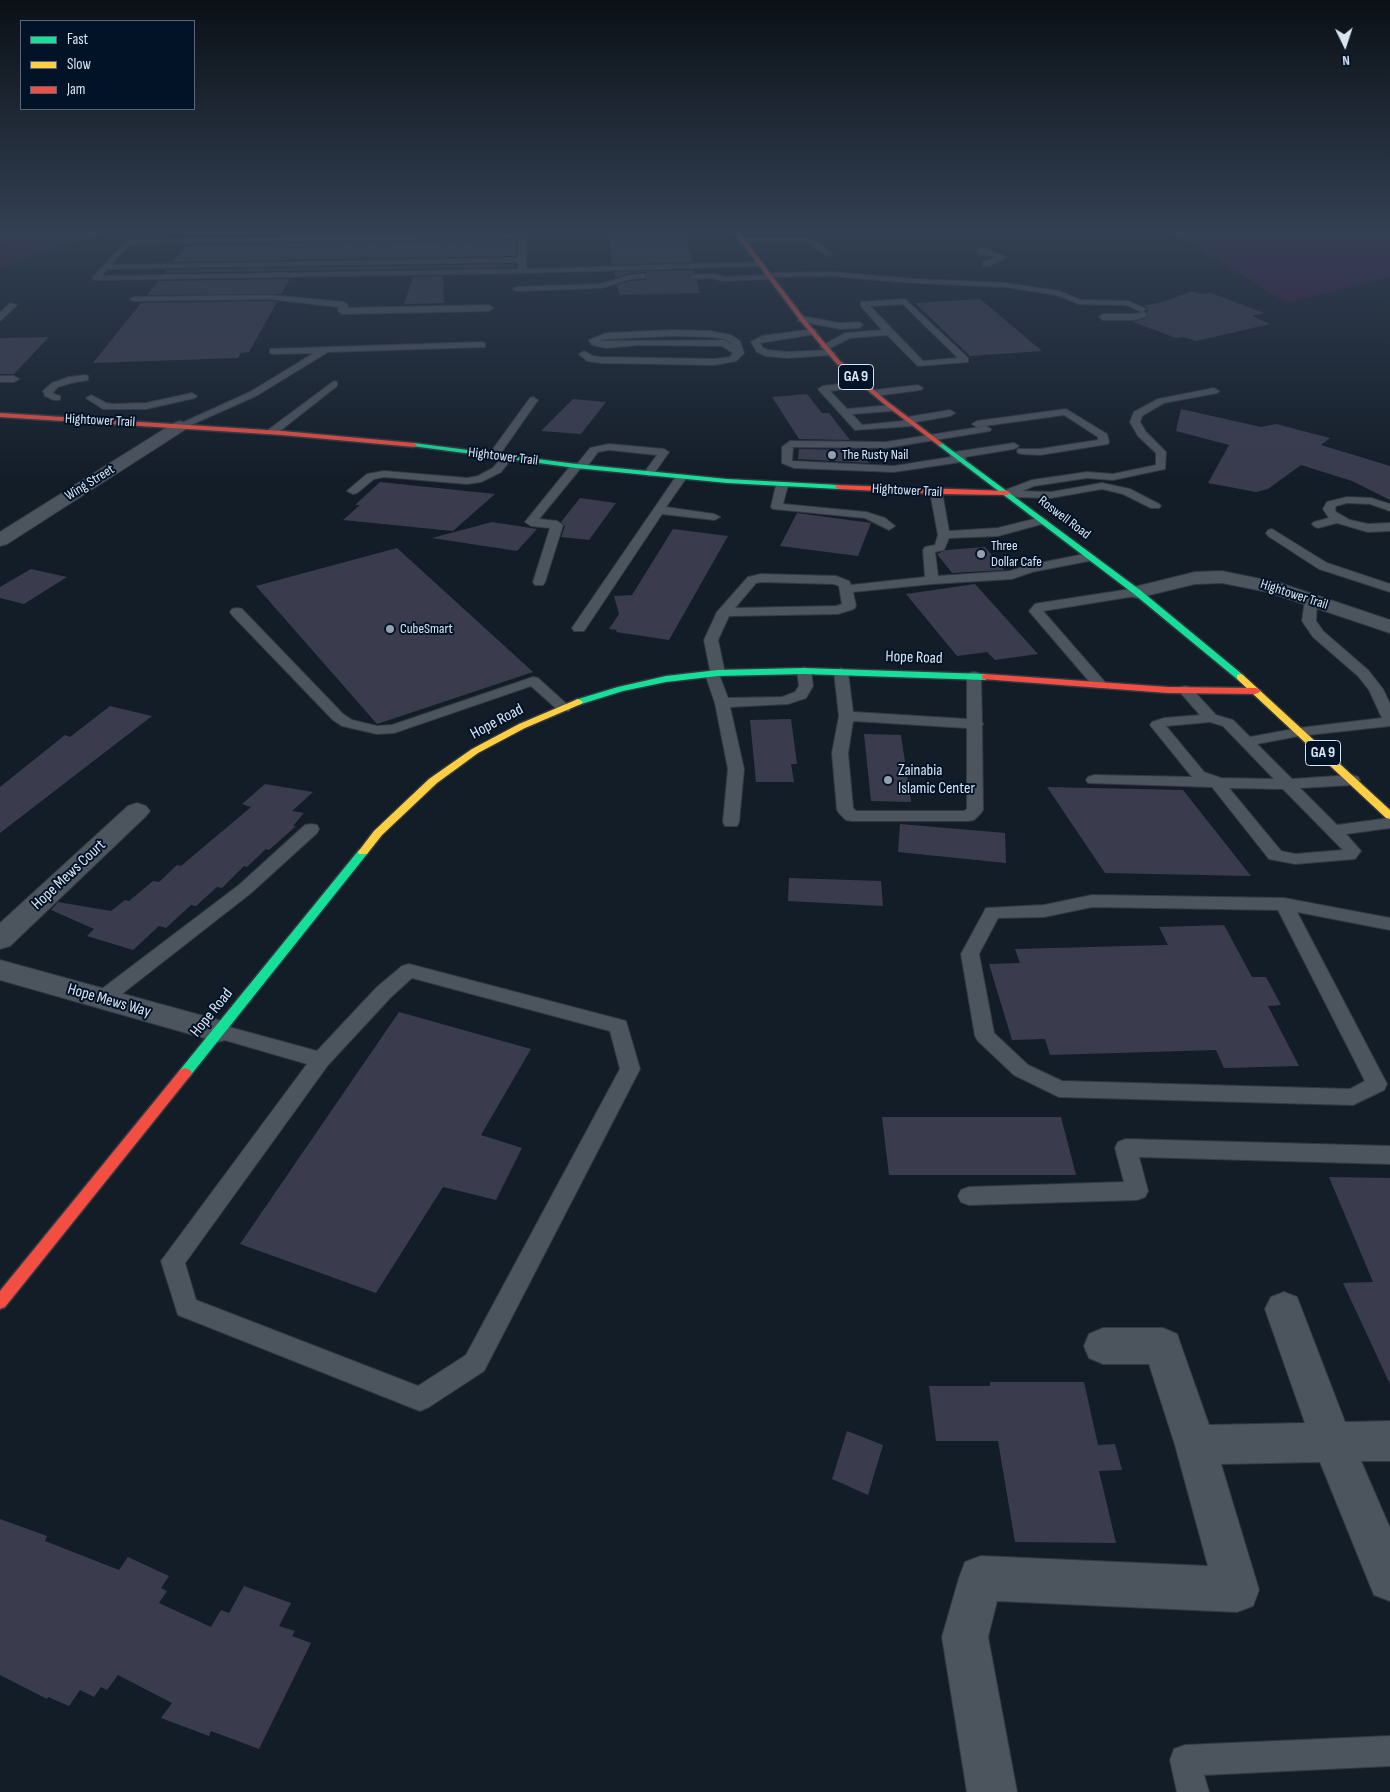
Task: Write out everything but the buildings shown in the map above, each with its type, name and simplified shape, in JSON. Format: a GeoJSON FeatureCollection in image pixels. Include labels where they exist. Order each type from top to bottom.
{"type":"FeatureCollection","features":[{"type":"Feature","properties":{"kind":"street","name":"Roswell Road"},"geometry":{"type":"LineString","coordinates":[[798,315],[828,350],[874,393],[1137,592],[1256,691],[1390,816]]}},
{"type":"Feature","properties":{"kind":"street","name":"Hightower Trail"},"geometry":{"type":"LineString","coordinates":[[0,415],[272,432],[379,441],[579,466],[782,485],[936,492],[1007,493]]}},
{"type":"Feature","properties":{"kind":"street","name":"Wing Street"},"geometry":{"type":"LineString","coordinates":[[0,540],[180,426]]}},
{"type":"Feature","properties":{"kind":"street","name":"Hightower Trail"},"geometry":{"type":"LineString","coordinates":[[1137,592],[1195,578],[1222,577],[1255,582],[1390,627]]}},
{"type":"Feature","properties":{"kind":"street","name":"Hope Road"},"geometry":{"type":"LineString","coordinates":[[0,1302],[378,833],[433,781],[476,751],[522,726],[564,708],[621,689],[666,679],[715,674],[804,671],[974,676],[1185,690],[1256,691]]}},
{"type":"Feature","properties":{"kind":"street","name":"Hope Mews Court"},"geometry":{"type":"LineString","coordinates":[[0,939],[137,811]]}},
{"type":"Feature","properties":{"kind":"street","name":"Hope Mews Way"},"geometry":{"type":"LineString","coordinates":[[0,970],[218,1031]]}},
{"type":"Feature","properties":{"kind":"street"},"geometry":{"type":"LineString","coordinates":[[1284,1309],[1332,1442],[1390,1579]]}},
{"type":"Feature","properties":{"kind":"street"},"geometry":{"type":"LineString","coordinates":[[992,1792],[965,1637],[981,1578],[1237,1590],[1195,1445],[1163,1346],[1103,1346]]}},
{"type":"Feature","properties":{"kind":"street"},"geometry":{"type":"LineString","coordinates":[[1195,1445],[1390,1441]]}},
{"type":"Feature","properties":{"kind":"lane"},"geometry":{"type":"LineString","coordinates":[[874,315],[921,364],[965,360],[920,315]]}},
{"type":"Feature","properties":{"kind":"lane"},"geometry":{"type":"LineString","coordinates":[[1103,317],[1134,317],[1138,315]]}},
{"type":"Feature","properties":{"kind":"lane"},"geometry":{"type":"LineString","coordinates":[[801,318],[840,326],[882,324]]}},
{"type":"Feature","properties":{"kind":"lane"},"geometry":{"type":"LineString","coordinates":[[620,329],[585,334],[590,359],[714,362],[733,359],[739,353]]}},
{"type":"Feature","properties":{"kind":"lane"},"geometry":{"type":"LineString","coordinates":[[633,329],[712,329],[772,337]]}},
{"type":"Feature","properties":{"kind":"lane"},"geometry":{"type":"LineString","coordinates":[[766,354],[760,350],[755,342],[772,337],[812,332]]}},
{"type":"Feature","properties":{"kind":"lane"},"geometry":{"type":"LineString","coordinates":[[706,353],[787,356],[828,350],[848,334],[889,332]]}},
{"type":"Feature","properties":{"kind":"lane"},"geometry":{"type":"LineString","coordinates":[[586,346],[606,336],[710,334],[728,337],[737,343],[739,353]]}},
{"type":"Feature","properties":{"kind":"lane"},"geometry":{"type":"LineString","coordinates":[[274,351],[482,345]]}},
{"type":"Feature","properties":{"kind":"lane"},"geometry":{"type":"LineString","coordinates":[[586,346],[606,353]]}},
{"type":"Feature","properties":{"kind":"lane"},"geometry":{"type":"LineString","coordinates":[[180,426],[254,394],[325,350]]}},
{"type":"Feature","properties":{"kind":"lane"},"geometry":{"type":"LineString","coordinates":[[58,398],[50,396],[48,391],[55,385],[69,380],[85,378]]}},
{"type":"Feature","properties":{"kind":"lane"},"geometry":{"type":"LineString","coordinates":[[0,379],[14,380]]}},
{"type":"Feature","properties":{"kind":"lane"},"geometry":{"type":"LineString","coordinates":[[272,432],[334,384]]}},
{"type":"Feature","properties":{"kind":"lane"},"geometry":{"type":"LineString","coordinates":[[864,384],[823,389],[859,428],[950,413]]}},
{"type":"Feature","properties":{"kind":"lane"},"geometry":{"type":"LineString","coordinates":[[874,393],[918,388]]}},
{"type":"Feature","properties":{"kind":"lane"},"geometry":{"type":"LineString","coordinates":[[1007,493],[1032,483],[1088,475],[1113,478],[1161,467],[1162,452],[1142,434],[1135,422],[1138,414],[1161,401],[1214,391]]}},
{"type":"Feature","properties":{"kind":"lane"},"geometry":{"type":"LineString","coordinates":[[91,398],[103,406],[112,407],[146,406],[192,396]]}},
{"type":"Feature","properties":{"kind":"lane"},"geometry":{"type":"LineString","coordinates":[[217,398],[230,404]]}},
{"type":"Feature","properties":{"kind":"lane"},"geometry":{"type":"LineString","coordinates":[[494,455],[532,400]]}},
{"type":"Feature","properties":{"kind":"lane"},"geometry":{"type":"LineString","coordinates":[[845,412],[892,408]]}},
{"type":"Feature","properties":{"kind":"lane"},"geometry":{"type":"LineString","coordinates":[[1066,412],[1103,436],[1104,442],[1040,452],[1018,449],[958,457],[894,469],[794,465],[787,463],[787,447],[790,444],[886,445],[931,437],[981,426],[1066,412]]}},
{"type":"Feature","properties":{"kind":"lane"},"geometry":{"type":"LineString","coordinates":[[538,582],[557,524],[531,522],[594,450],[609,447],[664,452],[649,473]]}},
{"type":"Feature","properties":{"kind":"lane"},"geometry":{"type":"LineString","coordinates":[[353,491],[371,476],[384,474],[467,481],[481,479],[497,470],[508,457]]}},
{"type":"Feature","properties":{"kind":"lane"},"geometry":{"type":"LineString","coordinates":[[579,628],[681,477]]}},
{"type":"Feature","properties":{"kind":"lane"},"geometry":{"type":"LineString","coordinates":[[1102,486],[1113,478]]}},
{"type":"Feature","properties":{"kind":"lane"},"geometry":{"type":"LineString","coordinates":[[782,485],[777,507],[866,514],[890,526]]}},
{"type":"Feature","properties":{"kind":"lane"},"geometry":{"type":"LineString","coordinates":[[1007,493],[1051,495],[1102,486],[1126,492],[1155,506]]}},
{"type":"Feature","properties":{"kind":"lane"},"geometry":{"type":"LineString","coordinates":[[932,580],[929,550],[940,547],[944,535],[936,492]]}},
{"type":"Feature","properties":{"kind":"lane"},"geometry":{"type":"LineString","coordinates":[[1390,508],[1371,501],[1358,500],[1338,501],[1332,504],[1329,509],[1331,514],[1338,519],[1368,528],[1390,528]]}},
{"type":"Feature","properties":{"kind":"lane"},"geometry":{"type":"LineString","coordinates":[[658,510],[714,517]]}},
{"type":"Feature","properties":{"kind":"lane"},"geometry":{"type":"LineString","coordinates":[[1318,524],[1338,519]]}},
{"type":"Feature","properties":{"kind":"lane"},"geometry":{"type":"LineString","coordinates":[[944,535],[998,532],[1042,521]]}},
{"type":"Feature","properties":{"kind":"lane"},"geometry":{"type":"LineString","coordinates":[[1272,533],[1323,566],[1390,588]]}},
{"type":"Feature","properties":{"kind":"lane"},"geometry":{"type":"LineString","coordinates":[[731,822],[736,769],[715,674],[711,640],[724,612],[752,580],[761,578],[836,580],[845,586],[1012,575],[1029,569],[1090,557]]}},
{"type":"Feature","properties":{"kind":"lane"},"geometry":{"type":"LineString","coordinates":[[724,612],[838,610],[848,606],[845,586]]}},
{"type":"Feature","properties":{"kind":"lane"},"geometry":{"type":"LineString","coordinates":[[1099,684],[1036,611],[1040,607],[1137,592]]}},
{"type":"Feature","properties":{"kind":"lane"},"geometry":{"type":"LineString","coordinates":[[1246,742],[1300,732],[1390,721],[1376,689],[1363,673],[1318,634],[1309,621],[1311,600]]}},
{"type":"Feature","properties":{"kind":"lane"},"geometry":{"type":"LineString","coordinates":[[238,612],[338,717],[347,724],[377,730],[394,729],[533,681],[564,708]]}},
{"type":"Feature","properties":{"kind":"lane"},"geometry":{"type":"LineString","coordinates":[[722,703],[783,701],[801,695],[806,686],[804,671]]}},
{"type":"Feature","properties":{"kind":"lane"},"geometry":{"type":"LineString","coordinates":[[841,672],[846,716],[840,753],[845,810],[852,816],[968,816],[975,810],[976,724],[974,676]]}},
{"type":"Feature","properties":{"kind":"lane"},"geometry":{"type":"LineString","coordinates":[[1185,690],[1212,718]]}},
{"type":"Feature","properties":{"kind":"lane"},"geometry":{"type":"LineString","coordinates":[[846,716],[976,724]]}},
{"type":"Feature","properties":{"kind":"lane"},"geometry":{"type":"LineString","coordinates":[[1212,718],[1228,723],[1353,851],[1349,855],[1295,860],[1275,855],[1215,781],[1198,775],[1157,724],[1212,718]]}},
{"type":"Feature","properties":{"kind":"lane"},"geometry":{"type":"LineString","coordinates":[[1094,780],[1157,783],[1215,781],[1288,784],[1352,780]]}},
{"type":"Feature","properties":{"kind":"lane"},"geometry":{"type":"LineString","coordinates":[[1334,831],[1390,823]]}},
{"type":"Feature","properties":{"kind":"lane"},"geometry":{"type":"LineString","coordinates":[[102,998],[134,976],[245,889],[311,829]]}},
{"type":"Feature","properties":{"kind":"lane"},"geometry":{"type":"LineString","coordinates":[[1284,904],[1377,1084],[1353,1098],[1059,1089],[1022,1070],[985,1036],[970,954],[992,912],[1044,911],[1092,901],[1284,904],[1390,924]]}},
{"type":"Feature","properties":{"kind":"lane"},"geometry":{"type":"LineString","coordinates":[[409,971],[619,1026],[630,1069],[480,1354],[475,1363],[420,1398],[186,1307],[173,1261],[321,1060],[384,992],[409,971]]}},
{"type":"Feature","properties":{"kind":"lane"},"geometry":{"type":"LineString","coordinates":[[218,1031],[321,1060]]}},
{"type":"Feature","properties":{"kind":"lane"},"geometry":{"type":"LineString","coordinates":[[969,1196],[1137,1190],[1126,1148],[1390,1154]]}},
{"type":"Feature","properties":{"kind":"lane"},"geometry":{"type":"LineString","coordinates":[[1193,1792],[1185,1760],[1390,1751]]}},
{"type":"Feature","properties":{"kind":"traffic: fast"},"geometry":{"type":"LineString","coordinates":[[940,444],[1137,592],[1240,677]]}},
{"type":"Feature","properties":{"kind":"traffic: fast"},"geometry":{"type":"LineString","coordinates":[[414,445],[576,466],[727,481],[839,487]]}},
{"type":"Feature","properties":{"kind":"traffic: fast"},"geometry":{"type":"LineString","coordinates":[[578,702],[621,689],[666,679],[718,673],[804,671],[985,677]]}},
{"type":"Feature","properties":{"kind":"traffic: fast"},"geometry":{"type":"LineString","coordinates":[[185,1073],[363,852]]}},
{"type":"Feature","properties":{"kind":"traffic: slow"},"geometry":{"type":"LineString","coordinates":[[1240,677],[1390,816]]}},
{"type":"Feature","properties":{"kind":"traffic: slow"},"geometry":{"type":"LineString","coordinates":[[363,852],[378,833],[433,781],[475,751],[522,726],[578,702]]}},
{"type":"Feature","properties":{"kind":"traffic: jam"},"geometry":{"type":"LineString","coordinates":[[799,315],[838,362],[886,403],[940,444]]}},
{"type":"Feature","properties":{"kind":"traffic: jam"},"geometry":{"type":"LineString","coordinates":[[0,415],[282,433],[414,445]]}},
{"type":"Feature","properties":{"kind":"traffic: jam"},"geometry":{"type":"LineString","coordinates":[[839,487],[936,492],[1007,493]]}},
{"type":"Feature","properties":{"kind":"traffic: jam"},"geometry":{"type":"LineString","coordinates":[[985,677],[1168,690],[1256,691]]}},
{"type":"Feature","properties":{"kind":"traffic: jam"},"geometry":{"type":"LineString","coordinates":[[0,1302],[185,1073]]}},
{"type":"Feature","properties":{"kind":"place","name":"The Rusty Nail"},"geometry":{"type":"Point","coordinates":[832,455]}},
{"type":"Feature","properties":{"kind":"place","name":"Three Dollar Cafe"},"geometry":{"type":"Point","coordinates":[981,554]}},
{"type":"Feature","properties":{"kind":"place","name":"CubeSmart"},"geometry":{"type":"Point","coordinates":[390,629]}},
{"type":"Feature","properties":{"kind":"place","name":"Zainabia Islamic Center"},"geometry":{"type":"Point","coordinates":[888,780]}}]}
